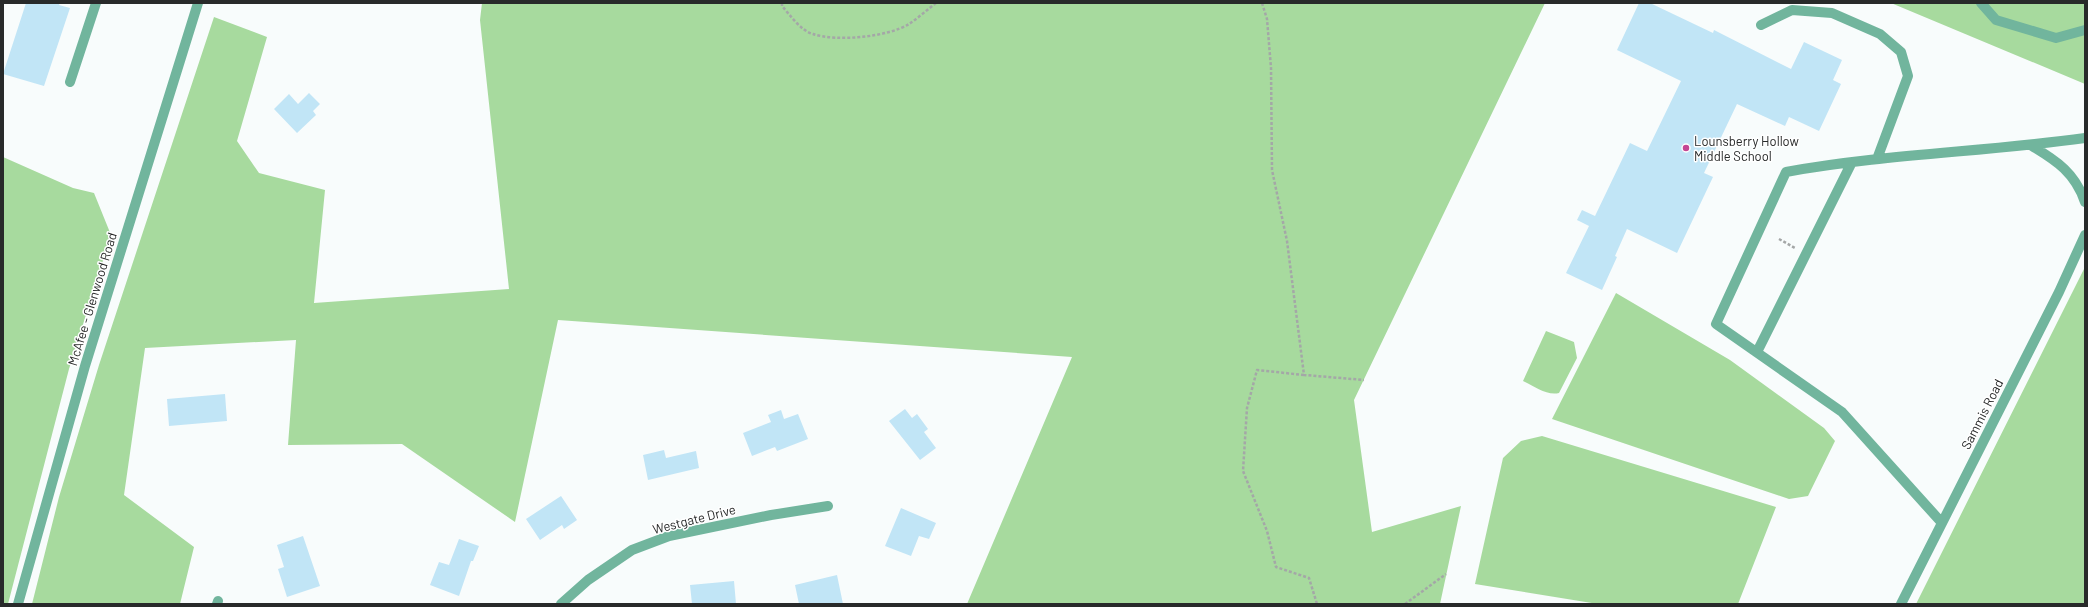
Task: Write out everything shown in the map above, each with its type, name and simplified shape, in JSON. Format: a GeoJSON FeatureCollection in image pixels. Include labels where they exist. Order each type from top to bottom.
{"type":"FeatureCollection","features":[{"type":"Feature","properties":{"kind":"street"},"geometry":{"type":"LineString","coordinates":[[70,82],[96,3]]}},
{"type":"Feature","properties":{"kind":"street","name":"McAfee - Glenwood Road"},"geometry":{"type":"LineString","coordinates":[[18,604],[85,366],[198,3]]}},
{"type":"Feature","properties":{"kind":"street"},"geometry":{"type":"LineString","coordinates":[[1981,3],[1996,20],[2056,38],[2085,30]]}},
{"type":"Feature","properties":{"kind":"street"},"geometry":{"type":"LineString","coordinates":[[1760,25],[1792,10],[1832,13],[1880,34],[1901,52],[1908,76],[1877,159]]}},
{"type":"Feature","properties":{"kind":"street"},"geometry":{"type":"LineString","coordinates":[[1942,523],[1842,412],[1716,324],[1786,172],[1877,159],[2032,146],[2085,138]]}},
{"type":"Feature","properties":{"kind":"street"},"geometry":{"type":"LineString","coordinates":[[2032,146],[2060,163],[2080,187],[2085,202]]}},
{"type":"Feature","properties":{"kind":"street"},"geometry":{"type":"LineString","coordinates":[[1757,352],[1852,162]]}},
{"type":"Feature","properties":{"kind":"street","name":"Sammis Road"},"geometry":{"type":"LineString","coordinates":[[1901,604],[2085,235]]}},
{"type":"Feature","properties":{"kind":"street","name":"Westgate Drive"},"geometry":{"type":"LineString","coordinates":[[561,604],[588,580],[632,550],[669,536],[771,515],[828,506]]}},
{"type":"Feature","properties":{"kind":"path"},"geometry":{"type":"LineString","coordinates":[[782,3],[782,6],[796,22],[813,34],[844,38],[878,36],[908,24],[936,3]]}},
{"type":"Feature","properties":{"kind":"path"},"geometry":{"type":"LineString","coordinates":[[1262,3],[1266,19],[1270,68],[1272,170],[1287,241],[1304,375]]}},
{"type":"Feature","properties":{"kind":"path"},"geometry":{"type":"LineString","coordinates":[[1779,239],[1795,248]]}},
{"type":"Feature","properties":{"kind":"path"},"geometry":{"type":"LineString","coordinates":[[1317,604],[1309,578],[1276,567],[1267,531],[1242,472],[1247,408],[1257,370],[1364,380]]}},
{"type":"Feature","properties":{"kind":"path"},"geometry":{"type":"LineString","coordinates":[[1405,604],[1446,574]]}},
{"type":"Feature","properties":{"kind":"green space"},"geometry":{"type":"Polygon","coordinates":[[[482,3],[1545,3],[1354,400],[1372,532],[1461,506],[1440,604],[967,604],[1072,357],[558,320],[515,522],[402,444],[288,445],[296,340],[145,348],[124,495],[194,547],[180,604],[32,604],[59,497],[99,365],[214,17],[267,37],[237,141],[259,173],[325,190],[314,303],[509,289],[480,20],[482,3]]]}},
{"type":"Feature","properties":{"kind":"green space"},"geometry":{"type":"Polygon","coordinates":[[[1891,3],[2085,3],[2085,84],[1891,3]]]}},
{"type":"Feature","properties":{"kind":"green space"},"geometry":{"type":"Polygon","coordinates":[[[3,157],[73,188],[94,193],[111,235],[69,369],[8,604],[3,604],[3,157]]]}},
{"type":"Feature","properties":{"kind":"green space"},"geometry":{"type":"Polygon","coordinates":[[[2085,267],[2085,604],[1916,604],[2085,267]]]}},
{"type":"Feature","properties":{"kind":"green space"},"geometry":{"type":"Polygon","coordinates":[[[1616,293],[1730,360],[1824,428],[1835,441],[1808,496],[1789,499],[1552,419],[1616,293]]]}},
{"type":"Feature","properties":{"kind":"green space"},"geometry":{"type":"Polygon","coordinates":[[[1546,331],[1574,342],[1577,358],[1559,393],[1554,394],[1545,392],[1523,381],[1546,331]]]}},
{"type":"Feature","properties":{"kind":"green space"},"geometry":{"type":"Polygon","coordinates":[[[1542,436],[1776,507],[1738,604],[1598,604],[1475,584],[1503,458],[1521,441],[1542,436]]]}},
{"type":"Feature","properties":{"kind":"building"},"geometry":{"type":"Polygon","coordinates":[[[26,3],[60,3],[59,5],[70,8],[44,86],[3,74],[26,3]]]}},
{"type":"Feature","properties":{"kind":"building","name":"Lounsberry Hollow Middle School"},"geometry":{"type":"Polygon","coordinates":[[[1639,3],[1650,3],[1713,33],[1714,30],[1791,69],[1804,42],[1842,60],[1833,80],[1841,84],[1819,131],[1789,117],[1785,126],[1737,104],[1704,173],[1713,177],[1677,253],[1627,229],[1615,256],[1617,257],[1602,290],[1566,273],[1589,226],[1577,220],[1582,210],[1595,216],[1630,143],[1647,151],[1681,81],[1617,50],[1639,3]]]}},
{"type":"Feature","properties":{"kind":"building"},"geometry":{"type":"Polygon","coordinates":[[[309,93],[320,104],[313,111],[316,115],[297,133],[274,109],[289,94],[298,104],[309,93]]]}},
{"type":"Feature","properties":{"kind":"building"},"geometry":{"type":"Polygon","coordinates":[[[225,394],[227,421],[169,426],[167,399],[225,394]]]}},
{"type":"Feature","properties":{"kind":"building"},"geometry":{"type":"Polygon","coordinates":[[[905,409],[912,418],[917,414],[928,429],[924,432],[936,448],[920,460],[889,421],[905,409]]]}},
{"type":"Feature","properties":{"kind":"building"},"geometry":{"type":"Polygon","coordinates":[[[781,410],[784,419],[798,414],[808,439],[777,451],[775,447],[752,456],[743,433],[771,422],[768,415],[781,410]]]}},
{"type":"Feature","properties":{"kind":"building"},"geometry":{"type":"Polygon","coordinates":[[[664,450],[666,458],[696,451],[699,468],[648,480],[643,455],[664,450]]]}},
{"type":"Feature","properties":{"kind":"building"},"geometry":{"type":"Polygon","coordinates":[[[561,496],[577,520],[564,529],[562,525],[540,540],[526,519],[561,496]]]}},
{"type":"Feature","properties":{"kind":"building"},"geometry":{"type":"Polygon","coordinates":[[[901,508],[936,523],[929,539],[919,536],[911,556],[885,546],[901,508]]]}},
{"type":"Feature","properties":{"kind":"building"},"geometry":{"type":"Polygon","coordinates":[[[303,536],[320,586],[287,597],[278,569],[284,567],[277,545],[303,536]]]}},
{"type":"Feature","properties":{"kind":"building"},"geometry":{"type":"Polygon","coordinates":[[[459,539],[479,546],[473,561],[471,561],[459,596],[430,585],[439,562],[449,565],[459,539]]]}},
{"type":"Feature","properties":{"kind":"building"},"geometry":{"type":"Polygon","coordinates":[[[837,575],[843,604],[799,604],[795,585],[837,575]]]}},
{"type":"Feature","properties":{"kind":"building"},"geometry":{"type":"Polygon","coordinates":[[[734,581],[736,604],[692,604],[690,585],[734,581]]]}},
{"type":"Feature","properties":{"kind":"place","name":"Lounsberry Hollow Middle School"},"geometry":{"type":"Point","coordinates":[1686,148]}}]}
